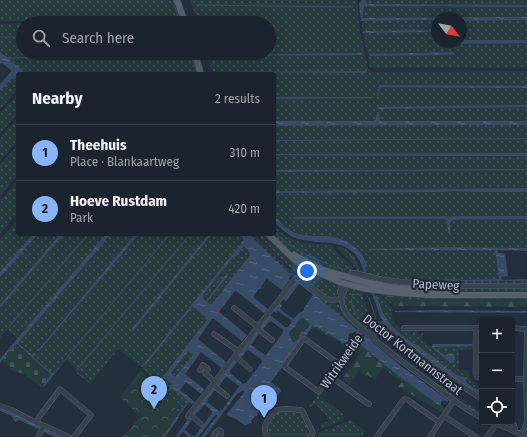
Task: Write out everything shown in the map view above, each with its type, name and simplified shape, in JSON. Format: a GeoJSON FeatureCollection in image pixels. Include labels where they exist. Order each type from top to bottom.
{"type":"FeatureCollection","features":[{"type":"Feature","properties":{"kind":"main road"},"geometry":{"type":"LineString","coordinates":[[177,0],[183,16]]}},
{"type":"Feature","properties":{"kind":"main road"},"geometry":{"type":"LineString","coordinates":[[197,60],[200,72]]}},
{"type":"Feature","properties":{"kind":"main road"},"geometry":{"type":"LineString","coordinates":[[270,236],[287,252],[346,281],[400,293],[432,295],[527,294]]}},
{"type":"Feature","properties":{"kind":"street","name":"Papeweg"},"geometry":{"type":"LineString","coordinates":[[346,281],[349,274],[355,273],[394,281],[456,286],[527,286]]}},
{"type":"Feature","properties":{"kind":"street"},"geometry":{"type":"LineString","coordinates":[[201,424],[189,415],[296,278],[301,278],[326,299],[331,300],[341,299],[346,281]]}},
{"type":"Feature","properties":{"kind":"street","name":"Doctor Kortmannstraat"},"geometry":{"type":"LineString","coordinates":[[341,299],[348,316],[362,329],[397,358],[454,400],[479,416]]}},
{"type":"Feature","properties":{"kind":"street"},"geometry":{"type":"LineString","coordinates":[[234,308],[272,340]]}},
{"type":"Feature","properties":{"kind":"street"},"geometry":{"type":"LineString","coordinates":[[371,336],[383,324],[392,333],[458,384],[479,397]]}},
{"type":"Feature","properties":{"kind":"street"},"geometry":{"type":"LineString","coordinates":[[404,328],[476,328],[476,374],[479,378]]}},
{"type":"Feature","properties":{"kind":"street"},"geometry":{"type":"LineString","coordinates":[[498,425],[516,432],[524,432],[527,395],[527,331],[524,328],[515,328]]}},
{"type":"Feature","properties":{"kind":"street","name":"Witrikweide"},"geometry":{"type":"LineString","coordinates":[[339,364],[305,339],[284,367],[319,392],[339,364],[362,329]]}},
{"type":"Feature","properties":{"kind":"street"},"geometry":{"type":"LineString","coordinates":[[214,334],[238,352]]}},
{"type":"Feature","properties":{"kind":"street"},"geometry":{"type":"LineString","coordinates":[[235,356],[250,369]]}},
{"type":"Feature","properties":{"kind":"street"},"geometry":{"type":"LineString","coordinates":[[200,370],[204,365],[208,369],[205,373],[227,396]]}},
{"type":"Feature","properties":{"kind":"street"},"geometry":{"type":"LineString","coordinates":[[330,376],[369,404]]}},
{"type":"Feature","properties":{"kind":"street"},"geometry":{"type":"LineString","coordinates":[[515,379],[526,379]]}},
{"type":"Feature","properties":{"kind":"street"},"geometry":{"type":"LineString","coordinates":[[36,422],[60,389],[91,415],[74,437]]}},
{"type":"Feature","properties":{"kind":"street"},"geometry":{"type":"LineString","coordinates":[[377,436],[405,399],[439,422]]}},
{"type":"Feature","properties":{"kind":"street"},"geometry":{"type":"LineString","coordinates":[[430,437],[454,400]]}},
{"type":"Feature","properties":{"kind":"street"},"geometry":{"type":"LineString","coordinates":[[0,406],[12,410],[36,422],[43,428],[69,437]]}},
{"type":"Feature","properties":{"kind":"street"},"geometry":{"type":"LineString","coordinates":[[267,437],[264,427],[277,409],[302,410],[313,433],[310,437]]}},
{"type":"Feature","properties":{"kind":"street"},"geometry":{"type":"LineString","coordinates":[[444,416],[476,437]]}},
{"type":"Feature","properties":{"kind":"street"},"geometry":{"type":"LineString","coordinates":[[488,437],[492,425]]}},
{"type":"Feature","properties":{"kind":"street"},"geometry":{"type":"LineString","coordinates":[[514,425],[516,432]]}},
{"type":"Feature","properties":{"kind":"street"},"geometry":{"type":"LineString","coordinates":[[38,437],[43,428]]}},
{"type":"Feature","properties":{"kind":"street"},"geometry":{"type":"LineString","coordinates":[[213,437],[214,433],[219,430],[221,431],[220,437]]}},
{"type":"Feature","properties":{"kind":"green space"},"geometry":{"type":"Polygon","coordinates":[[[0,0],[172,0],[178,16],[16,16],[16,21],[0,21],[0,0]]]}},
{"type":"Feature","properties":{"kind":"green space"},"geometry":{"type":"Polygon","coordinates":[[[190,0],[357,0],[360,32],[369,72],[527,71],[527,121],[380,121],[379,112],[377,112],[376,120],[374,121],[276,121],[276,72],[214,72],[208,60],[276,60],[276,16],[196,16],[190,0]]]}},
{"type":"Feature","properties":{"kind":"green space"},"geometry":{"type":"Polygon","coordinates":[[[366,0],[527,0],[527,5],[367,4],[366,0]]]}},
{"type":"Feature","properties":{"kind":"green space"},"geometry":{"type":"Polygon","coordinates":[[[364,6],[527,7],[527,17],[467,17],[467,12],[431,12],[431,18],[363,18],[364,6]]]}},
{"type":"Feature","properties":{"kind":"green space"},"geometry":{"type":"Polygon","coordinates":[[[431,20],[431,30],[363,32],[361,21],[431,20]]]}},
{"type":"Feature","properties":{"kind":"green space"},"geometry":{"type":"Polygon","coordinates":[[[527,20],[527,40],[467,40],[467,21],[527,20]]]}},
{"type":"Feature","properties":{"kind":"green space"},"geometry":{"type":"Polygon","coordinates":[[[16,23],[16,60],[195,60],[199,72],[196,72],[193,62],[196,72],[25,72],[0,52],[0,24],[16,23]]]}},
{"type":"Feature","properties":{"kind":"green space"},"geometry":{"type":"Polygon","coordinates":[[[431,32],[431,48],[467,48],[467,44],[527,43],[527,68],[370,68],[363,33],[431,32]],[[452,52],[369,54],[369,56],[452,55],[452,52]]]}},
{"type":"Feature","properties":{"kind":"green space"},"geometry":{"type":"Polygon","coordinates":[[[14,77],[16,78],[16,90],[0,110],[0,90],[14,77]]]}},
{"type":"Feature","properties":{"kind":"green space"},"geometry":{"type":"Polygon","coordinates":[[[16,96],[16,115],[0,134],[0,113],[16,96]]]}},
{"type":"Feature","properties":{"kind":"green space"},"geometry":{"type":"Polygon","coordinates":[[[16,119],[16,142],[0,161],[0,138],[16,119]]]}},
{"type":"Feature","properties":{"kind":"green space"},"geometry":{"type":"Polygon","coordinates":[[[527,125],[527,169],[276,170],[276,126],[527,125]]]}},
{"type":"Feature","properties":{"kind":"green space"},"geometry":{"type":"Polygon","coordinates":[[[16,147],[16,177],[0,196],[0,165],[16,147]]]}},
{"type":"Feature","properties":{"kind":"green space"},"geometry":{"type":"Polygon","coordinates":[[[527,170],[527,188],[276,191],[276,172],[527,170]]]}},
{"type":"Feature","properties":{"kind":"green space"},"geometry":{"type":"Polygon","coordinates":[[[16,182],[16,215],[0,234],[0,201],[16,182]]]}},
{"type":"Feature","properties":{"kind":"green space"},"geometry":{"type":"Polygon","coordinates":[[[527,192],[527,216],[292,217],[292,219],[445,219],[447,221],[448,233],[450,233],[450,223],[452,220],[527,219],[527,248],[452,247],[402,249],[387,248],[386,250],[495,250],[499,279],[465,280],[508,282],[527,281],[527,284],[457,284],[395,280],[368,275],[365,269],[367,264],[363,256],[352,245],[330,238],[305,235],[292,231],[276,217],[276,193],[527,192]]]}},
{"type":"Feature","properties":{"kind":"green space"},"geometry":{"type":"Polygon","coordinates":[[[16,221],[16,236],[31,236],[0,272],[0,240],[16,221]]]}},
{"type":"Feature","properties":{"kind":"green space"},"geometry":{"type":"Polygon","coordinates":[[[276,228],[287,237],[294,240],[332,245],[339,255],[351,264],[353,271],[346,274],[333,271],[303,258],[274,236],[276,236],[276,228]]]}},
{"type":"Feature","properties":{"kind":"green space"},"geometry":{"type":"Polygon","coordinates":[[[36,236],[58,236],[0,305],[0,277],[36,236]]]}},
{"type":"Feature","properties":{"kind":"green space"},"geometry":{"type":"Polygon","coordinates":[[[62,236],[104,236],[18,338],[7,329],[0,338],[0,308],[62,236]]]}},
{"type":"Feature","properties":{"kind":"green space"},"geometry":{"type":"Polygon","coordinates":[[[109,236],[133,236],[38,349],[39,351],[137,236],[207,236],[133,327],[133,331],[210,236],[242,236],[243,238],[243,241],[191,306],[191,308],[196,309],[207,318],[207,320],[163,375],[172,384],[166,394],[172,388],[188,401],[171,423],[149,382],[151,381],[145,370],[118,349],[91,383],[77,373],[75,367],[66,360],[54,373],[52,373],[34,358],[35,353],[32,356],[19,344],[22,337],[109,236]]]}},
{"type":"Feature","properties":{"kind":"green space"},"geometry":{"type":"Polygon","coordinates":[[[252,236],[258,236],[269,250],[294,274],[291,275],[252,236]]]}},
{"type":"Feature","properties":{"kind":"green space"},"geometry":{"type":"Polygon","coordinates":[[[259,236],[267,236],[280,249],[336,283],[339,290],[336,297],[331,298],[317,289],[281,260],[259,236]]]}},
{"type":"Feature","properties":{"kind":"green space"},"geometry":{"type":"Polygon","coordinates":[[[243,246],[250,253],[250,255],[212,304],[207,302],[227,277],[226,274],[206,301],[202,298],[202,296],[243,246]]]}},
{"type":"Feature","properties":{"kind":"green space"},"geometry":{"type":"Polygon","coordinates":[[[336,246],[342,247],[349,251],[365,274],[357,271],[352,263],[336,246]]]}},
{"type":"Feature","properties":{"kind":"green space"},"geometry":{"type":"Polygon","coordinates":[[[355,274],[374,280],[527,288],[527,291],[434,290],[393,285],[352,277],[352,275],[355,274]]]}},
{"type":"Feature","properties":{"kind":"green space"},"geometry":{"type":"Polygon","coordinates":[[[309,287],[326,301],[337,301],[345,316],[358,328],[359,331],[351,343],[357,331],[308,288],[309,287]]]}},
{"type":"Feature","properties":{"kind":"green space"},"geometry":{"type":"Polygon","coordinates":[[[350,288],[366,291],[363,294],[363,298],[371,319],[374,322],[382,323],[378,325],[373,332],[370,333],[357,323],[346,310],[344,295],[350,288]]]}},
{"type":"Feature","properties":{"kind":"green space"},"geometry":{"type":"Polygon","coordinates":[[[375,292],[407,297],[527,298],[527,301],[407,299],[386,295],[394,306],[375,292]]]}},
{"type":"Feature","properties":{"kind":"green space"},"geometry":{"type":"Polygon","coordinates":[[[375,294],[381,296],[392,308],[393,320],[401,330],[410,330],[412,334],[415,329],[417,329],[417,333],[419,335],[423,333],[423,342],[428,345],[472,346],[472,342],[474,344],[474,349],[458,350],[458,368],[459,370],[470,370],[468,372],[470,378],[472,378],[472,381],[479,386],[479,391],[467,383],[462,377],[455,374],[437,359],[402,335],[386,318],[377,296],[375,296],[375,294]]]}},
{"type":"Feature","properties":{"kind":"green space"},"geometry":{"type":"Polygon","coordinates":[[[386,295],[407,299],[527,301],[527,307],[394,306],[386,295]]]}},
{"type":"Feature","properties":{"kind":"green space"},"geometry":{"type":"Polygon","coordinates":[[[303,317],[310,324],[295,343],[292,342],[289,334],[296,326],[297,322],[303,317]]]}},
{"type":"Feature","properties":{"kind":"green space"},"geometry":{"type":"Polygon","coordinates":[[[312,327],[317,327],[346,343],[351,343],[349,346],[346,344],[345,345],[314,328],[311,329],[307,336],[305,335],[312,327]]]}},
{"type":"Feature","properties":{"kind":"green space"},"geometry":{"type":"Polygon","coordinates":[[[386,342],[417,368],[479,411],[479,413],[406,362],[384,344],[386,342]]]}},
{"type":"Feature","properties":{"kind":"green space"},"geometry":{"type":"Polygon","coordinates":[[[358,343],[397,375],[441,405],[445,409],[443,413],[398,387],[402,382],[383,368],[375,379],[367,375],[366,376],[359,371],[349,385],[343,378],[360,354],[358,353],[358,343]]]}},
{"type":"Feature","properties":{"kind":"green space"},"geometry":{"type":"Polygon","coordinates":[[[17,344],[51,374],[43,386],[41,387],[24,374],[13,371],[2,360],[17,344]]]}},
{"type":"Feature","properties":{"kind":"green space"},"geometry":{"type":"Polygon","coordinates":[[[188,351],[193,355],[175,377],[170,373],[188,351]]]}},
{"type":"Feature","properties":{"kind":"green space"},"geometry":{"type":"Polygon","coordinates":[[[141,370],[148,381],[174,402],[177,417],[164,437],[121,437],[127,433],[140,417],[120,397],[141,370]]]}},
{"type":"Feature","properties":{"kind":"green space"},"geometry":{"type":"Polygon","coordinates":[[[318,394],[343,414],[344,420],[316,431],[322,427],[321,424],[329,421],[316,404],[309,407],[318,394]]]}},
{"type":"Feature","properties":{"kind":"green space"},"geometry":{"type":"Polygon","coordinates":[[[277,410],[301,412],[312,432],[309,437],[270,437],[266,433],[266,425],[277,410]]]}},
{"type":"Feature","properties":{"kind":"green space"},"geometry":{"type":"Polygon","coordinates":[[[351,420],[365,431],[361,437],[319,437],[318,433],[351,420]]]}},
{"type":"Feature","properties":{"kind":"water"},"geometry":{"type":"Polygon","coordinates":[[[362,0],[366,0],[367,4],[527,5],[527,7],[364,6],[363,18],[431,18],[431,20],[361,21],[359,4],[362,0]]]}},
{"type":"Feature","properties":{"kind":"water"},"geometry":{"type":"Polygon","coordinates":[[[467,17],[527,17],[527,20],[467,21],[467,17]]]}},
{"type":"Feature","properties":{"kind":"water"},"geometry":{"type":"Polygon","coordinates":[[[431,30],[431,32],[362,33],[363,31],[431,30]]]}},
{"type":"Feature","properties":{"kind":"water"},"geometry":{"type":"Polygon","coordinates":[[[467,40],[527,40],[527,43],[467,44],[467,40]]]}},
{"type":"Feature","properties":{"kind":"water"},"geometry":{"type":"Polygon","coordinates":[[[0,52],[11,58],[9,59],[25,72],[16,72],[16,78],[14,77],[0,90],[0,84],[11,72],[11,70],[2,63],[0,64],[0,52]]]}},
{"type":"Feature","properties":{"kind":"water"},"geometry":{"type":"Polygon","coordinates":[[[453,52],[452,55],[369,56],[369,54],[453,52]]]}},
{"type":"Feature","properties":{"kind":"water"},"geometry":{"type":"Polygon","coordinates":[[[363,53],[363,55],[276,56],[276,54],[363,53]]]}},
{"type":"Feature","properties":{"kind":"water"},"geometry":{"type":"Polygon","coordinates":[[[367,71],[367,73],[276,72],[224,72],[367,71]]]}},
{"type":"Feature","properties":{"kind":"water"},"geometry":{"type":"Polygon","coordinates":[[[379,85],[527,86],[527,88],[383,87],[380,88],[378,97],[379,85]]]}},
{"type":"Feature","properties":{"kind":"water"},"geometry":{"type":"Polygon","coordinates":[[[276,97],[373,97],[374,98],[276,99],[276,97]]]}},
{"type":"Feature","properties":{"kind":"water"},"geometry":{"type":"Polygon","coordinates":[[[527,105],[527,107],[378,109],[377,107],[527,105]]]}},
{"type":"Feature","properties":{"kind":"water"},"geometry":{"type":"Polygon","coordinates":[[[377,112],[379,112],[380,121],[527,121],[527,125],[276,126],[276,121],[374,121],[376,119],[377,112]]]}},
{"type":"Feature","properties":{"kind":"water"},"geometry":{"type":"Polygon","coordinates":[[[527,138],[276,141],[276,140],[527,138]]]}},
{"type":"Feature","properties":{"kind":"water"},"geometry":{"type":"Polygon","coordinates":[[[527,153],[527,156],[276,154],[527,153]]]}},
{"type":"Feature","properties":{"kind":"water"},"geometry":{"type":"Polygon","coordinates":[[[527,169],[276,172],[276,170],[527,169]]]}},
{"type":"Feature","properties":{"kind":"water"},"geometry":{"type":"Polygon","coordinates":[[[527,188],[527,192],[453,191],[276,193],[276,191],[527,188]]]}},
{"type":"Feature","properties":{"kind":"water"},"geometry":{"type":"Polygon","coordinates":[[[527,216],[527,219],[453,220],[450,223],[450,233],[448,233],[447,221],[445,219],[292,218],[294,217],[527,216]]]}},
{"type":"Feature","properties":{"kind":"water"},"geometry":{"type":"Polygon","coordinates":[[[276,217],[295,233],[339,238],[354,247],[365,260],[367,266],[365,269],[375,296],[377,296],[383,313],[392,326],[455,374],[465,378],[467,383],[479,391],[479,395],[450,376],[386,325],[380,316],[360,261],[354,253],[340,245],[305,240],[290,235],[276,223],[276,217]]]}},
{"type":"Feature","properties":{"kind":"water"},"geometry":{"type":"Polygon","coordinates":[[[31,236],[36,236],[0,277],[0,272],[31,236]]]}},
{"type":"Feature","properties":{"kind":"water"},"geometry":{"type":"Polygon","coordinates":[[[58,236],[62,236],[0,308],[0,305],[58,236]]]}},
{"type":"Feature","properties":{"kind":"water"},"geometry":{"type":"Polygon","coordinates":[[[104,236],[109,236],[19,342],[19,344],[32,355],[36,353],[34,358],[52,373],[54,373],[64,362],[44,387],[43,386],[51,374],[17,344],[0,363],[0,359],[104,236]]]}},
{"type":"Feature","properties":{"kind":"water"},"geometry":{"type":"Polygon","coordinates":[[[133,236],[137,236],[39,351],[38,350],[133,236]]]}},
{"type":"Feature","properties":{"kind":"water"},"geometry":{"type":"Polygon","coordinates":[[[207,236],[210,236],[132,331],[133,327],[207,236]]]}},
{"type":"Feature","properties":{"kind":"water"},"geometry":{"type":"Polygon","coordinates":[[[242,236],[252,236],[291,275],[289,278],[290,280],[282,290],[267,279],[261,286],[262,288],[258,290],[253,297],[268,309],[264,313],[236,291],[234,292],[219,312],[247,335],[242,341],[212,319],[198,339],[226,362],[222,368],[201,352],[185,374],[204,389],[201,394],[185,383],[180,390],[195,402],[192,404],[189,402],[165,437],[162,437],[188,401],[172,388],[166,394],[172,384],[163,376],[207,320],[207,318],[192,307],[144,367],[143,365],[243,241],[242,236]],[[244,246],[235,257],[233,257],[202,298],[206,301],[226,274],[228,274],[207,302],[212,304],[250,253],[244,246]],[[188,351],[171,373],[175,377],[193,355],[188,351]]]}},
{"type":"Feature","properties":{"kind":"water"},"geometry":{"type":"Polygon","coordinates":[[[447,247],[527,248],[527,251],[498,250],[498,253],[505,254],[508,276],[501,277],[502,280],[527,279],[527,281],[445,281],[444,279],[499,279],[495,250],[371,250],[447,247]]]}},
{"type":"Feature","properties":{"kind":"water"},"geometry":{"type":"Polygon","coordinates":[[[298,280],[357,331],[349,334],[349,343],[346,343],[317,327],[312,327],[271,382],[281,391],[268,408],[265,407],[262,412],[259,412],[257,416],[255,416],[251,421],[252,423],[245,425],[226,415],[243,394],[243,391],[238,393],[205,437],[201,437],[217,414],[198,437],[189,437],[183,432],[178,437],[175,437],[190,417],[192,419],[185,430],[192,436],[195,436],[212,411],[205,405],[195,415],[193,413],[213,388],[215,390],[207,402],[219,411],[222,410],[239,386],[227,377],[219,386],[217,384],[235,360],[237,362],[230,373],[243,384],[246,383],[262,360],[248,350],[241,358],[238,356],[257,332],[259,333],[251,345],[266,355],[283,333],[283,330],[271,321],[263,329],[260,327],[270,315],[285,327],[288,327],[291,323],[291,320],[278,311],[276,313],[273,311],[280,303],[282,305],[280,309],[294,318],[304,310],[313,295],[299,284],[286,301],[283,299],[298,280]],[[303,317],[297,322],[289,334],[292,342],[295,342],[310,324],[303,317]]]}},
{"type":"Feature","properties":{"kind":"water"},"geometry":{"type":"Polygon","coordinates":[[[527,311],[527,313],[395,312],[527,311]]]}},
{"type":"Feature","properties":{"kind":"water"},"geometry":{"type":"Polygon","coordinates":[[[364,335],[401,366],[448,400],[448,402],[443,400],[440,406],[397,375],[358,343],[364,335]]]}},
{"type":"Feature","properties":{"kind":"water"},"geometry":{"type":"Polygon","coordinates":[[[433,344],[472,344],[472,346],[433,347],[445,355],[451,353],[454,354],[455,360],[453,363],[445,359],[434,349],[432,347],[433,344]]]}},
{"type":"Feature","properties":{"kind":"water"},"geometry":{"type":"Polygon","coordinates":[[[0,408],[66,437],[55,437],[19,420],[15,422],[12,416],[0,411],[0,408]]]}},
{"type":"Feature","properties":{"kind":"waterway"},"geometry":{"type":"LineString","coordinates":[[173,0],[175,5]]}},
{"type":"Feature","properties":{"kind":"waterway"},"geometry":{"type":"LineString","coordinates":[[197,5],[352,7]]}},
{"type":"Feature","properties":{"kind":"waterway"},"geometry":{"type":"LineString","coordinates":[[175,7],[178,16]]}},
{"type":"Feature","properties":{"kind":"waterway"},"geometry":{"type":"LineString","coordinates":[[0,37],[16,37]]}},
{"type":"Feature","properties":{"kind":"waterway"},"geometry":{"type":"LineString","coordinates":[[11,58],[16,58]]}},
{"type":"Feature","properties":{"kind":"waterway"},"geometry":{"type":"LineString","coordinates":[[192,60],[196,72]]}},
{"type":"Feature","properties":{"kind":"waterway"},"geometry":{"type":"LineString","coordinates":[[276,234],[297,250],[315,259],[342,269],[349,267]]}},
{"type":"Feature","properties":{"kind":"waterway"},"geometry":{"type":"LineString","coordinates":[[9,327],[86,236]]}},
{"type":"Feature","properties":{"kind":"waterway"},"geometry":{"type":"LineString","coordinates":[[65,360],[168,236]]}},
{"type":"Feature","properties":{"kind":"waterway"},"geometry":{"type":"LineString","coordinates":[[77,370],[188,236]]}},
{"type":"Feature","properties":{"kind":"waterway"},"geometry":{"type":"LineString","coordinates":[[349,254],[357,266]]}},
{"type":"Feature","properties":{"kind":"waterway"},"geometry":{"type":"LineString","coordinates":[[361,295],[353,294],[353,309],[359,318],[371,329],[373,329],[377,324]]}},
{"type":"Feature","properties":{"kind":"waterway"},"geometry":{"type":"LineString","coordinates":[[367,296],[376,319]]}},
{"type":"Feature","properties":{"kind":"waterway"},"geometry":{"type":"LineString","coordinates":[[77,373],[84,378]]}},
{"type":"Feature","properties":{"kind":"waterway"},"geometry":{"type":"LineString","coordinates":[[86,380],[90,383]]}},
{"type":"Feature","properties":{"kind":"place","name":"Hoeve Rustdam"},"geometry":{"type":"Point","coordinates":[154,409]}},
{"type":"Feature","properties":{"kind":"place","name":"Theehuis"},"geometry":{"type":"Point","coordinates":[264,418]}}]}
